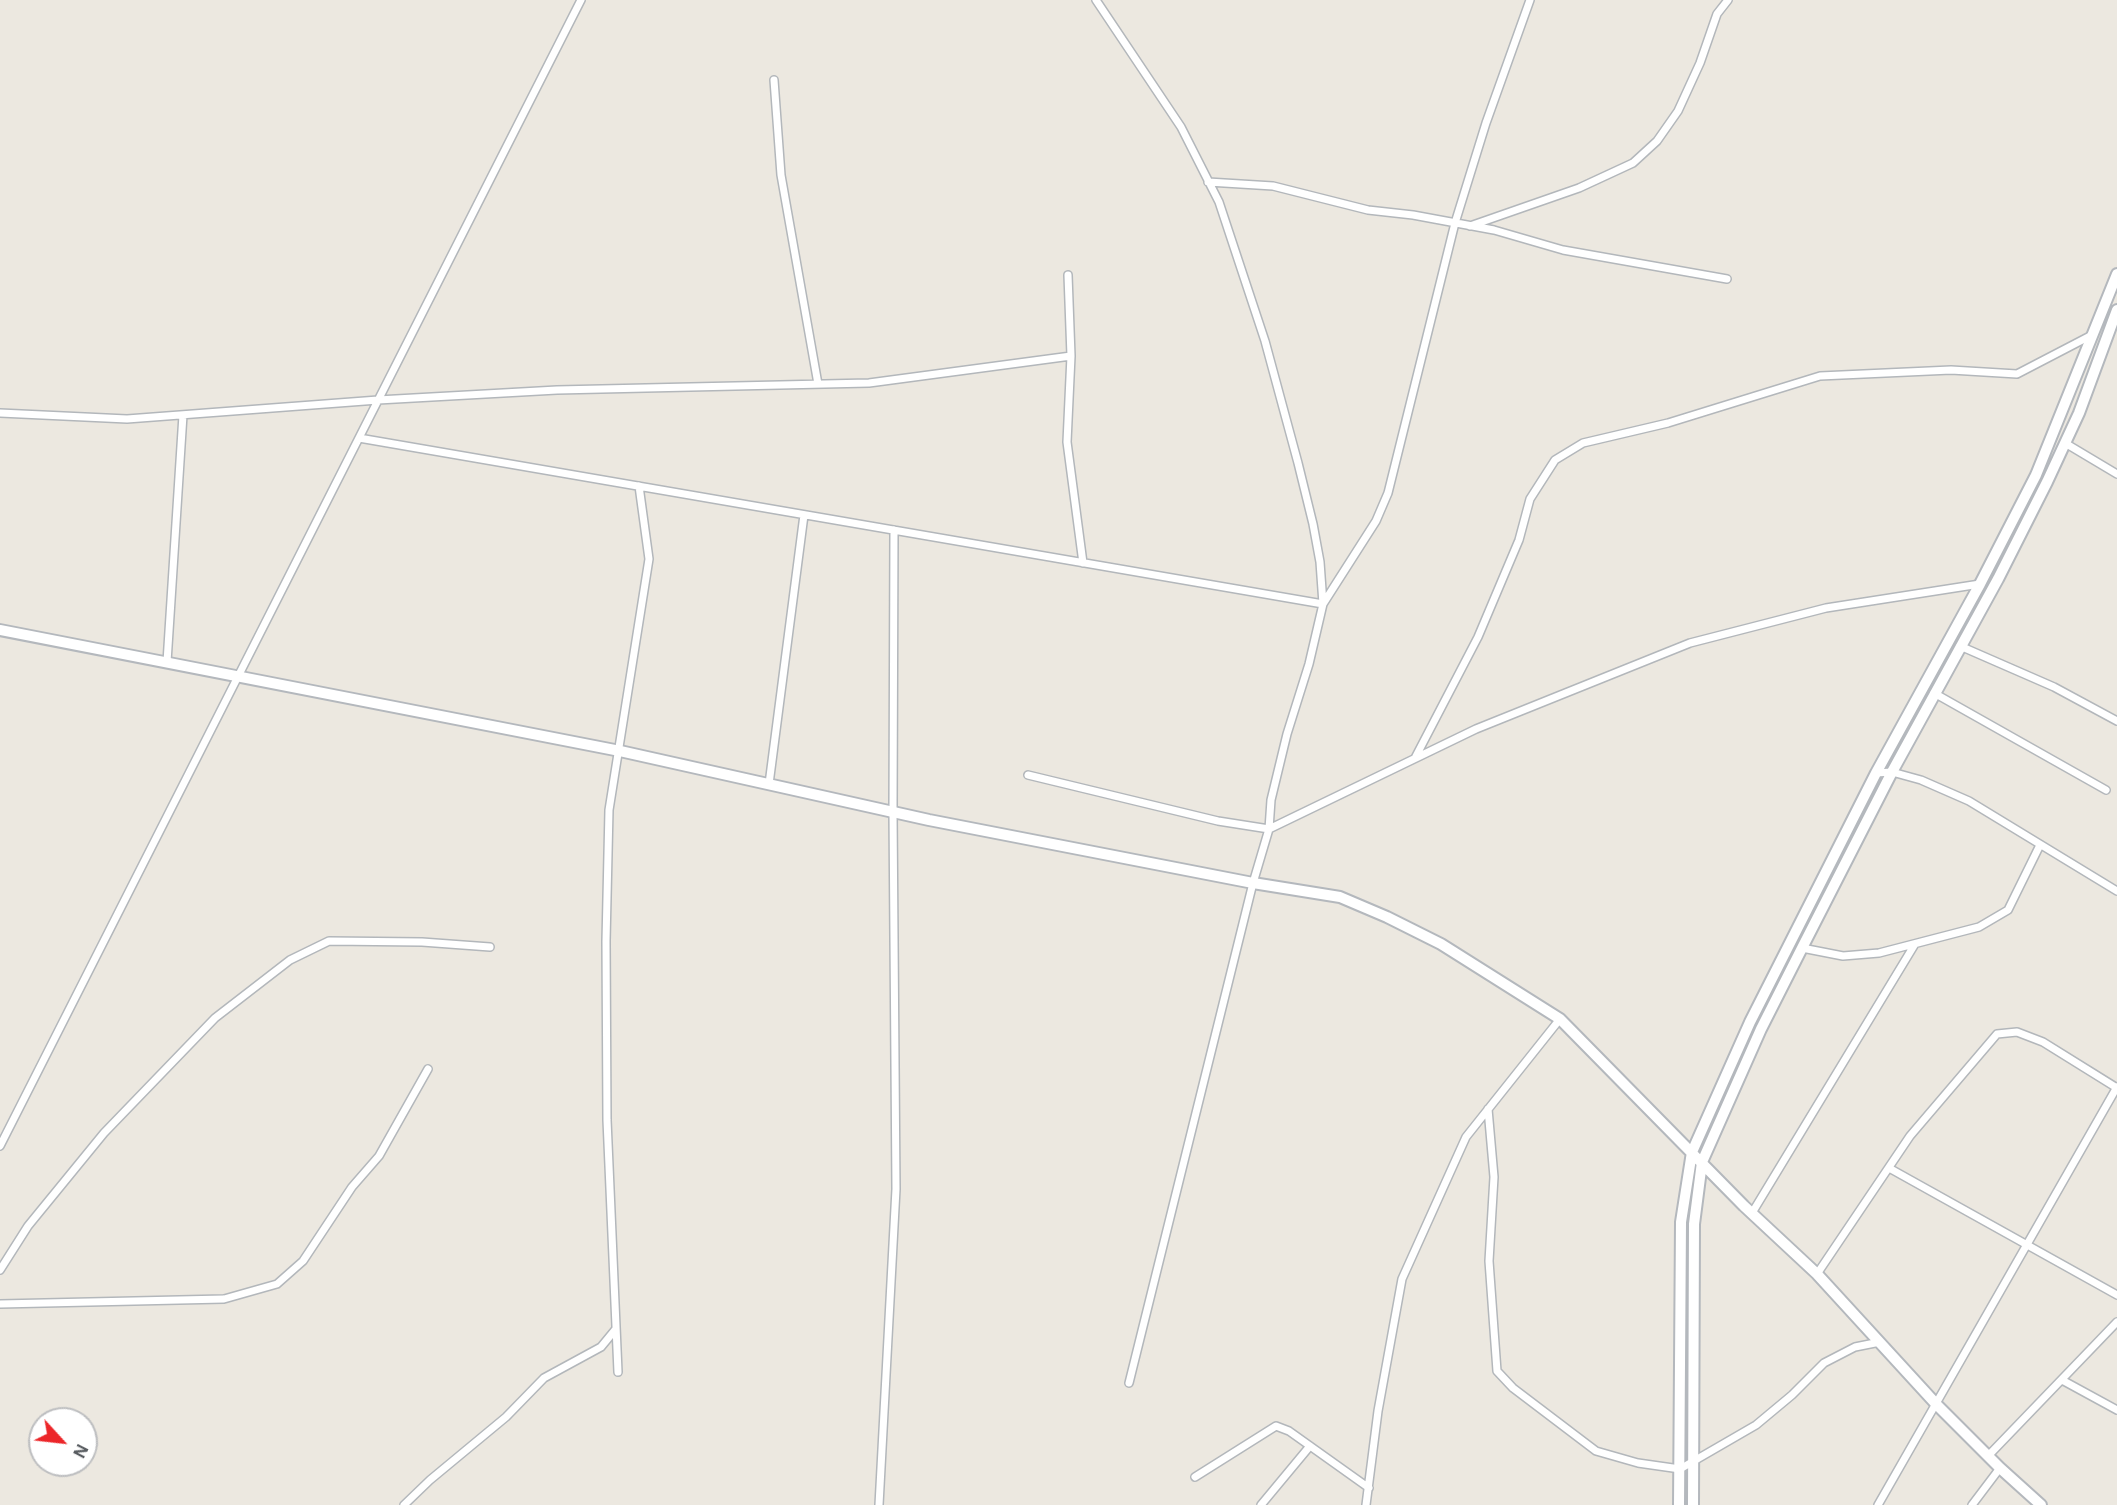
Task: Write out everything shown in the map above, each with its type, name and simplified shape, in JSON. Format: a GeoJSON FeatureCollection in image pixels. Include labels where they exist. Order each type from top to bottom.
{"type":"FeatureCollection","features":[{"type":"Feature","properties":{"kind":"main road"},"geometry":{"type":"LineString","coordinates":[[1679,1505],[1681,1222],[1692,1152],[1750,1022],[1876,773],[1980,584],[2036,475],[2117,274]]}},
{"type":"Feature","properties":{"kind":"main road"},"geometry":{"type":"LineString","coordinates":[[1693,1505],[1693,1224],[1702,1162],[1750,1053],[1802,948],[1892,772],[1998,579],[2065,443],[2117,311]]}},
{"type":"Feature","properties":{"kind":"main road"},"geometry":{"type":"LineString","coordinates":[[0,630],[620,751],[892,812],[1252,883],[1340,897],[1387,917],[1441,944],[1560,1019],[1752,1213],[1817,1274],[1937,1405],[2041,1505]]}},
{"type":"Feature","properties":{"kind":"street"},"geometry":{"type":"LineString","coordinates":[[0,1146],[580,0]]}},
{"type":"Feature","properties":{"kind":"street"},"geometry":{"type":"LineString","coordinates":[[1096,0],[1181,127],[1219,202],[1265,341],[1313,524],[1320,562],[1323,604],[1309,664],[1287,734],[1271,800],[1269,829],[1252,883],[1129,1383]]}},
{"type":"Feature","properties":{"kind":"street"},"geometry":{"type":"LineString","coordinates":[[1323,604],[1376,521],[1388,493],[1455,223],[1486,123],[1530,0]]}},
{"type":"Feature","properties":{"kind":"street"},"geometry":{"type":"LineString","coordinates":[[1469,226],[1579,188],[1633,163],[1657,141],[1678,111],[1700,63],[1717,14],[1728,0]]}},
{"type":"Feature","properties":{"kind":"street"},"geometry":{"type":"LineString","coordinates":[[774,80],[781,175],[817,384]]}},
{"type":"Feature","properties":{"kind":"street"},"geometry":{"type":"LineString","coordinates":[[1208,182],[1272,186],[1368,210],[1469,226],[1563,250],[1727,279]]}},
{"type":"Feature","properties":{"kind":"street"},"geometry":{"type":"LineString","coordinates":[[1068,275],[1071,356],[1067,442],[1083,563]]}},
{"type":"Feature","properties":{"kind":"street"},"geometry":{"type":"LineString","coordinates":[[1415,758],[1478,637],[1519,540],[1530,499],[1555,460],[1583,443],[1668,423],[1820,376],[1951,370],[2017,374],[2092,335]]}},
{"type":"Feature","properties":{"kind":"street"},"geometry":{"type":"LineString","coordinates":[[0,413],[127,419],[557,390],[869,383],[1071,356]]}},
{"type":"Feature","properties":{"kind":"street"},"geometry":{"type":"LineString","coordinates":[[167,662],[183,415]]}},
{"type":"Feature","properties":{"kind":"street"},"geometry":{"type":"LineString","coordinates":[[359,438],[1323,604]]}},
{"type":"Feature","properties":{"kind":"street"},"geometry":{"type":"LineString","coordinates":[[2065,443],[2117,474]]}},
{"type":"Feature","properties":{"kind":"street"},"geometry":{"type":"LineString","coordinates":[[618,1372],[607,1120],[606,942],[609,810],[649,559],[639,486]]}},
{"type":"Feature","properties":{"kind":"street"},"geometry":{"type":"LineString","coordinates":[[769,784],[804,515]]}},
{"type":"Feature","properties":{"kind":"street"},"geometry":{"type":"LineString","coordinates":[[879,1505],[896,1189],[892,812],[894,530]]}},
{"type":"Feature","properties":{"kind":"street"},"geometry":{"type":"LineString","coordinates":[[1028,775],[1218,821],[1269,829],[1476,729],[1690,643],[1826,608],[1980,584]]}},
{"type":"Feature","properties":{"kind":"street"},"geometry":{"type":"LineString","coordinates":[[1960,646],[2054,687],[2117,721]]}},
{"type":"Feature","properties":{"kind":"street"},"geometry":{"type":"LineString","coordinates":[[1934,693],[2106,790]]}},
{"type":"Feature","properties":{"kind":"street"},"geometry":{"type":"LineString","coordinates":[[1876,773],[1892,772],[1921,780],[1969,801],[2117,891]]}},
{"type":"Feature","properties":{"kind":"street"},"geometry":{"type":"LineString","coordinates":[[1802,948],[1843,956],[1879,953],[1979,928],[2008,910],[2040,845]]}},
{"type":"Feature","properties":{"kind":"street"},"geometry":{"type":"LineString","coordinates":[[0,1270],[28,1226],[104,1133],[215,1018],[290,960],[329,941],[422,942],[490,947]]}},
{"type":"Feature","properties":{"kind":"street"},"geometry":{"type":"LineString","coordinates":[[1752,1213],[1915,944]]}},
{"type":"Feature","properties":{"kind":"street"},"geometry":{"type":"LineString","coordinates":[[1366,1505],[1378,1411],[1402,1279],[1466,1137],[1560,1019]]}},
{"type":"Feature","properties":{"kind":"street"},"geometry":{"type":"LineString","coordinates":[[1817,1274],[1910,1136],[1997,1034],[2017,1032],[2043,1042],[2117,1087],[1878,1505]]}},
{"type":"Feature","properties":{"kind":"street"},"geometry":{"type":"LineString","coordinates":[[0,1304],[224,1299],[277,1284],[303,1261],[352,1188],[379,1156],[428,1069]]}},
{"type":"Feature","properties":{"kind":"street"},"geometry":{"type":"LineString","coordinates":[[1488,1109],[1494,1177],[1489,1261],[1497,1371],[1513,1388],[1596,1451],[1638,1463],[1680,1469],[1756,1425],[1824,1363],[1855,1347],[1880,1342]]}},
{"type":"Feature","properties":{"kind":"street"},"geometry":{"type":"LineString","coordinates":[[1889,1168],[2117,1295]]}},
{"type":"Feature","properties":{"kind":"street"},"geometry":{"type":"LineString","coordinates":[[1988,1456],[2117,1322]]}},
{"type":"Feature","properties":{"kind":"street"},"geometry":{"type":"LineString","coordinates":[[404,1505],[506,1417],[544,1378],[601,1347],[616,1329]]}},
{"type":"Feature","properties":{"kind":"street"},"geometry":{"type":"LineString","coordinates":[[2062,1380],[2117,1410]]}},
{"type":"Feature","properties":{"kind":"street"},"geometry":{"type":"LineString","coordinates":[[1195,1477],[1276,1426],[1282,1427],[1369,1488]]}},
{"type":"Feature","properties":{"kind":"street"},"geometry":{"type":"LineString","coordinates":[[1261,1505],[1310,1446]]}},
{"type":"Feature","properties":{"kind":"street"},"geometry":{"type":"LineString","coordinates":[[1972,1505],[2000,1468]]}}]}
